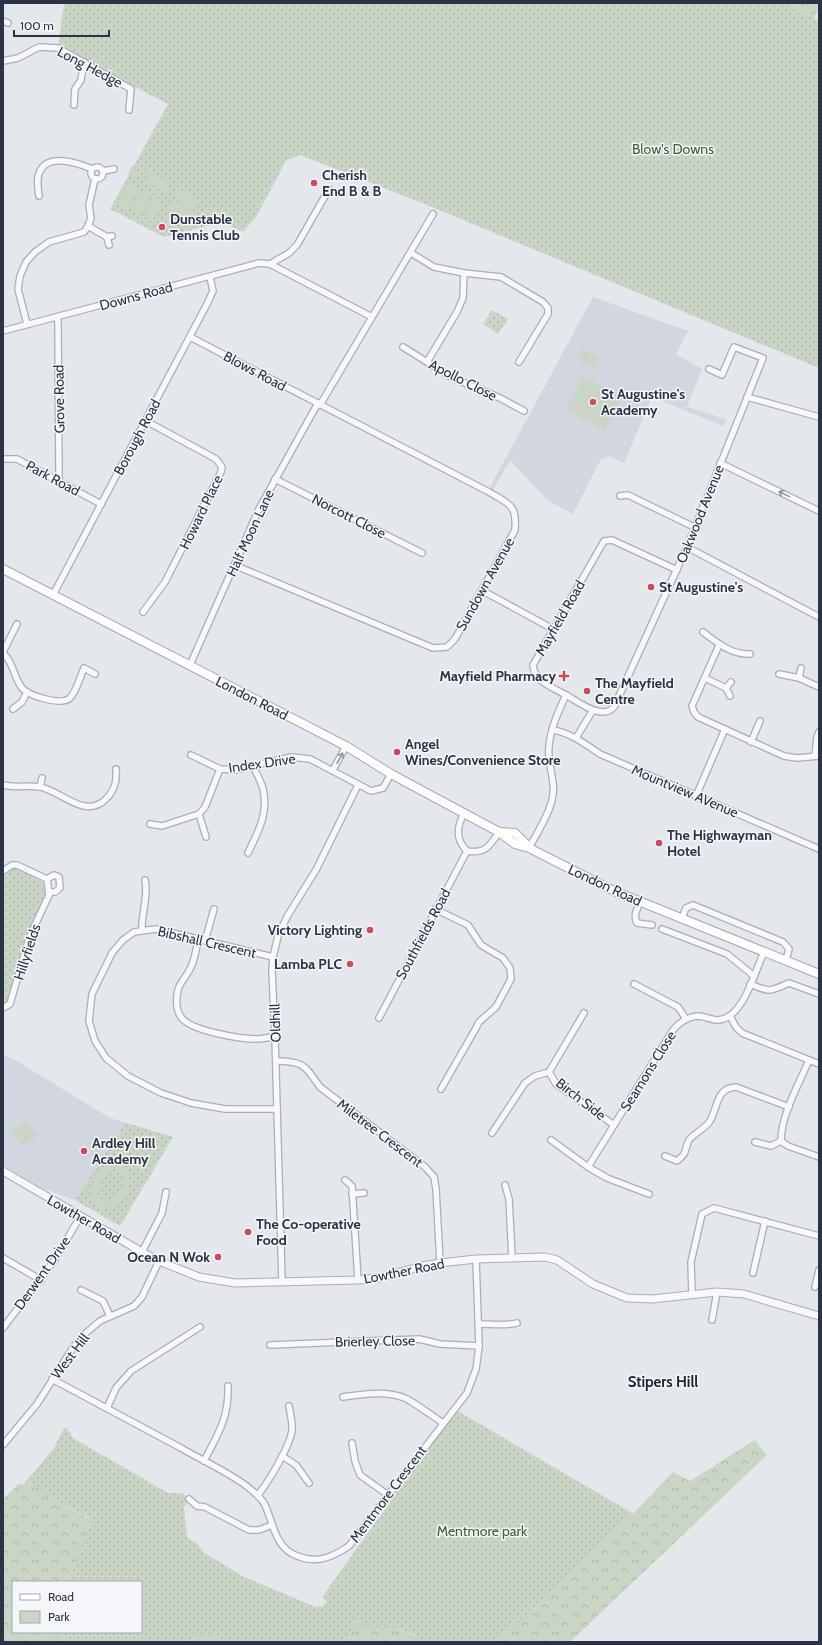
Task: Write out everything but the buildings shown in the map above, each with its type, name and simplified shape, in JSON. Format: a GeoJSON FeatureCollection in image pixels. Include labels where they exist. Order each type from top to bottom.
{"type":"FeatureCollection","features":[{"type":"Feature","properties":{"kind":"main road","name":"London Road"},"geometry":{"type":"LineString","coordinates":[[3,569],[346,746],[391,774],[464,814],[499,832],[515,833],[529,848],[588,879],[640,902],[819,974]]}},
{"type":"Feature","properties":{"kind":"street","name":"Long Hedge"},"geometry":{"type":"LineString","coordinates":[[3,61],[18,58],[39,47],[58,48],[131,89],[129,110]]}},
{"type":"Feature","properties":{"kind":"street"},"geometry":{"type":"LineString","coordinates":[[74,105],[74,89],[81,80],[84,62]]}},
{"type":"Feature","properties":{"kind":"street"},"geometry":{"type":"LineString","coordinates":[[39,196],[38,178],[40,171],[44,165],[51,162],[60,161],[80,164],[92,169],[98,166],[103,171]]}},
{"type":"Feature","properties":{"kind":"street"},"geometry":{"type":"LineString","coordinates":[[92,169],[91,175],[95,179]]}},
{"type":"Feature","properties":{"kind":"street"},"geometry":{"type":"LineString","coordinates":[[103,171],[114,169]]}},
{"type":"Feature","properties":{"kind":"street"},"geometry":{"type":"LineString","coordinates":[[95,179],[101,178],[103,171]]}},
{"type":"Feature","properties":{"kind":"street"},"geometry":{"type":"LineString","coordinates":[[27,324],[18,289],[20,276],[26,262],[35,252],[49,242],[84,232],[91,218],[89,205],[95,179]]}},
{"type":"Feature","properties":{"kind":"street"},"geometry":{"type":"LineString","coordinates":[[270,264],[289,253],[297,245],[329,189]]}},
{"type":"Feature","properties":{"kind":"street","name":"Half Moon Lane"},"geometry":{"type":"LineString","coordinates":[[190,666],[259,509],[275,479],[433,214]]}},
{"type":"Feature","properties":{"kind":"street"},"geometry":{"type":"LineString","coordinates":[[88,226],[109,236],[109,245]]}},
{"type":"Feature","properties":{"kind":"street"},"geometry":{"type":"LineString","coordinates":[[411,253],[434,267],[464,274],[501,277],[543,302],[548,308],[548,314],[519,362]]}},
{"type":"Feature","properties":{"kind":"street","name":"Downs Road"},"geometry":{"type":"LineString","coordinates":[[3,331],[259,263],[270,264]]}},
{"type":"Feature","properties":{"kind":"street"},"geometry":{"type":"LineString","coordinates":[[270,264],[372,317]]}},
{"type":"Feature","properties":{"kind":"street"},"geometry":{"type":"LineString","coordinates":[[427,362],[457,312],[463,298],[464,274]]}},
{"type":"Feature","properties":{"kind":"street","name":"Borough Road"},"geometry":{"type":"LineString","coordinates":[[53,595],[146,421],[213,291],[210,277]]}},
{"type":"Feature","properties":{"kind":"street","name":"Grove Road"},"geometry":{"type":"LineString","coordinates":[[56,317],[58,322],[59,481]]}},
{"type":"Feature","properties":{"kind":"street","name":"Blows Road"},"geometry":{"type":"LineString","coordinates":[[190,337],[319,404]]}},
{"type":"Feature","properties":{"kind":"street","name":"Apollo Close"},"geometry":{"type":"LineString","coordinates":[[403,347],[451,376],[500,398],[524,411]]}},
{"type":"Feature","properties":{"kind":"street","name":"Oakwood Avenue"},"geometry":{"type":"LineString","coordinates":[[566,695],[593,710],[605,714],[614,708],[687,547],[763,358],[734,347],[722,375],[709,369]]}},
{"type":"Feature","properties":{"kind":"street"},"geometry":{"type":"LineString","coordinates":[[748,397],[819,417]]}},
{"type":"Feature","properties":{"kind":"street","name":"Sundown Avenue"},"geometry":{"type":"LineString","coordinates":[[234,565],[433,648],[447,647],[455,639],[483,591],[515,530],[516,516],[510,504],[319,404]]}},
{"type":"Feature","properties":{"kind":"street","name":"Howard Place"},"geometry":{"type":"LineString","coordinates":[[143,612],[166,582],[221,472],[222,467],[216,460],[146,421]]}},
{"type":"Feature","properties":{"kind":"street","name":"Park Road"},"geometry":{"type":"LineString","coordinates":[[3,459],[16,459],[101,504]]}},
{"type":"Feature","properties":{"kind":"street"},"geometry":{"type":"LineString","coordinates":[[720,463],[819,511]]}},
{"type":"Feature","properties":{"kind":"street","name":"Norcott Close"},"geometry":{"type":"LineString","coordinates":[[275,479],[422,552]]}},
{"type":"Feature","properties":{"kind":"street"},"geometry":{"type":"LineString","coordinates":[[620,496],[628,495],[694,527]]}},
{"type":"Feature","properties":{"kind":"street","name":"Mayfield Road"},"geometry":{"type":"LineString","coordinates":[[566,695],[538,678],[534,672],[533,665],[604,541],[612,540],[677,570]]}},
{"type":"Feature","properties":{"kind":"street"},"geometry":{"type":"LineString","coordinates":[[687,547],[819,617]]}},
{"type":"Feature","properties":{"kind":"street"},"geometry":{"type":"LineString","coordinates":[[483,591],[554,629]]}},
{"type":"Feature","properties":{"kind":"street"},"geometry":{"type":"LineString","coordinates":[[17,624],[3,652],[10,659],[17,680],[27,692],[38,697],[62,701],[69,698],[84,668],[95,674]]}},
{"type":"Feature","properties":{"kind":"street"},"geometry":{"type":"LineString","coordinates":[[703,632],[719,645],[740,655],[750,654]]}},
{"type":"Feature","properties":{"kind":"street"},"geometry":{"type":"LineString","coordinates":[[719,645],[706,678],[692,706],[698,717],[784,756],[797,758],[817,756],[817,737],[819,732]]}},
{"type":"Feature","properties":{"kind":"street"},"geometry":{"type":"LineString","coordinates":[[799,678],[801,668]]}},
{"type":"Feature","properties":{"kind":"street"},"geometry":{"type":"LineString","coordinates":[[779,674],[799,678],[819,687]]}},
{"type":"Feature","properties":{"kind":"street"},"geometry":{"type":"LineString","coordinates":[[706,678],[726,688],[730,696]]}},
{"type":"Feature","properties":{"kind":"street"},"geometry":{"type":"LineString","coordinates":[[726,688],[731,682]]}},
{"type":"Feature","properties":{"kind":"street"},"geometry":{"type":"LineString","coordinates":[[13,709],[22,702],[27,692]]}},
{"type":"Feature","properties":{"kind":"street"},"geometry":{"type":"LineString","coordinates":[[529,848],[552,800],[554,781],[549,759],[549,747],[555,718],[566,695]]}},
{"type":"Feature","properties":{"kind":"street"},"geometry":{"type":"LineString","coordinates":[[576,738],[593,710]]}},
{"type":"Feature","properties":{"kind":"street"},"geometry":{"type":"LineString","coordinates":[[751,742],[760,721]]}},
{"type":"Feature","properties":{"kind":"street","name":"Mountview AVenue"},"geometry":{"type":"LineString","coordinates":[[553,730],[576,738],[600,754],[819,849]]}},
{"type":"Feature","properties":{"kind":"street"},"geometry":{"type":"LineString","coordinates":[[696,796],[725,730]]}},
{"type":"Feature","properties":{"kind":"street"},"geometry":{"type":"LineString","coordinates":[[333,770],[346,746]]}},
{"type":"Feature","properties":{"kind":"street","name":"Index Drive"},"geometry":{"type":"LineString","coordinates":[[191,755],[220,768],[235,770],[292,757],[310,759],[371,791],[382,788],[391,774]]}},
{"type":"Feature","properties":{"kind":"street"},"geometry":{"type":"LineString","coordinates":[[248,853],[261,825],[265,811],[263,789],[253,766]]}},
{"type":"Feature","properties":{"kind":"street"},"geometry":{"type":"LineString","coordinates":[[150,824],[162,826],[199,814],[205,807],[220,768]]}},
{"type":"Feature","properties":{"kind":"street"},"geometry":{"type":"LineString","coordinates":[[3,785],[40,787],[59,793],[76,804],[88,807],[100,804],[112,794],[117,779],[116,769]]}},
{"type":"Feature","properties":{"kind":"street"},"geometry":{"type":"LineString","coordinates":[[40,787],[42,778]]}},
{"type":"Feature","properties":{"kind":"street","name":"Oldhill"},"geometry":{"type":"LineString","coordinates":[[282,1282],[272,971],[273,957],[278,936],[288,915],[316,870],[358,785]]}},
{"type":"Feature","properties":{"kind":"street"},"geometry":{"type":"LineString","coordinates":[[199,814],[206,837]]}},
{"type":"Feature","properties":{"kind":"street"},"geometry":{"type":"LineString","coordinates":[[464,814],[458,825],[457,831],[462,845],[467,851],[477,852],[486,849],[499,832]]}},
{"type":"Feature","properties":{"kind":"street","name":"Southfields Road"},"geometry":{"type":"LineString","coordinates":[[379,1018],[435,909],[467,851]]}},
{"type":"Feature","properties":{"kind":"street","name":"Hillyfields"},"geometry":{"type":"LineString","coordinates":[[3,871],[12,865],[17,865],[47,879],[54,875],[59,877],[60,888],[55,892],[50,892],[29,938],[10,1004],[3,1008]]}},
{"type":"Feature","properties":{"kind":"street"},"geometry":{"type":"LineString","coordinates":[[47,879],[50,892]]}},
{"type":"Feature","properties":{"kind":"street"},"geometry":{"type":"LineString","coordinates":[[142,930],[141,921],[147,889],[145,880]]}},
{"type":"Feature","properties":{"kind":"street"},"geometry":{"type":"LineString","coordinates":[[640,902],[636,913],[636,921],[638,923],[652,925]]}},
{"type":"Feature","properties":{"kind":"street"},"geometry":{"type":"LineString","coordinates":[[682,918],[686,908],[693,905],[783,942],[789,949],[786,960]]}},
{"type":"Feature","properties":{"kind":"street"},"geometry":{"type":"LineString","coordinates":[[205,941],[214,909]]}},
{"type":"Feature","properties":{"kind":"street"},"geometry":{"type":"LineString","coordinates":[[435,909],[468,925],[481,945],[503,958],[510,968],[511,979],[496,1007],[480,1022],[476,1028],[441,1090]]}},
{"type":"Feature","properties":{"kind":"street","name":"Bibshall Crescent"},"geometry":{"type":"LineString","coordinates":[[273,957],[156,929],[134,932],[123,940],[112,953],[92,994],[90,1021],[95,1040],[106,1058],[128,1076],[161,1094],[191,1103],[225,1109],[277,1109]]}},
{"type":"Feature","properties":{"kind":"street"},"geometry":{"type":"LineString","coordinates":[[662,929],[727,954],[754,976]]}},
{"type":"Feature","properties":{"kind":"street"},"geometry":{"type":"LineString","coordinates":[[198,940],[194,960],[190,970],[181,981],[178,989],[177,1006],[181,1018],[191,1026],[205,1031],[256,1039],[275,1037]]}},
{"type":"Feature","properties":{"kind":"street"},"geometry":{"type":"LineString","coordinates":[[764,952],[739,1008],[730,1016],[736,1027],[742,1032],[819,1064]]}},
{"type":"Feature","properties":{"kind":"street"},"geometry":{"type":"LineString","coordinates":[[750,984],[768,991],[776,990],[789,983],[819,994]]}},
{"type":"Feature","properties":{"kind":"street"},"geometry":{"type":"LineString","coordinates":[[634,984],[678,1007],[686,1019]]}},
{"type":"Feature","properties":{"kind":"street","name":"Birch Side"},"geometry":{"type":"LineString","coordinates":[[492,1133],[525,1083],[535,1076],[549,1072],[584,1013]]}},
{"type":"Feature","properties":{"kind":"street","name":"Seamons Close"},"geometry":{"type":"LineString","coordinates":[[588,1167],[677,1025],[686,1019],[697,1016],[714,1020],[723,1019],[730,1016]]}},
{"type":"Feature","properties":{"kind":"street"},"geometry":{"type":"LineString","coordinates":[[781,1141],[781,1131],[789,1107],[809,1060]]}},
{"type":"Feature","properties":{"kind":"street","name":"Miletree Crescent"},"geometry":{"type":"LineString","coordinates":[[276,1061],[290,1061],[301,1064],[309,1071],[320,1087],[426,1167],[434,1177],[436,1189],[440,1263]]}},
{"type":"Feature","properties":{"kind":"street","name":"Birch Side"},"geometry":{"type":"LineString","coordinates":[[549,1072],[556,1084],[614,1125]]}},
{"type":"Feature","properties":{"kind":"street"},"geometry":{"type":"LineString","coordinates":[[665,1156],[677,1161],[686,1154],[690,1140],[709,1122],[721,1093],[728,1087],[736,1087],[789,1107]]}},
{"type":"Feature","properties":{"kind":"street"},"geometry":{"type":"LineString","coordinates":[[551,1140],[588,1167],[608,1178],[649,1194]]}},
{"type":"Feature","properties":{"kind":"street"},"geometry":{"type":"LineString","coordinates":[[755,1142],[771,1146],[781,1141]]}},
{"type":"Feature","properties":{"kind":"street"},"geometry":{"type":"LineString","coordinates":[[781,1141],[788,1146],[819,1157]]}},
{"type":"Feature","properties":{"kind":"street","name":"Lowther Road"},"geometry":{"type":"LineString","coordinates":[[3,1171],[142,1252],[159,1261],[199,1277],[235,1283],[358,1280],[378,1278],[440,1263],[476,1259],[545,1257],[557,1260],[593,1284],[627,1298],[652,1299],[717,1292],[744,1294],[819,1316]]}},
{"type":"Feature","properties":{"kind":"street"},"geometry":{"type":"LineString","coordinates":[[345,1180],[352,1186],[358,1280]]}},
{"type":"Feature","properties":{"kind":"street"},"geometry":{"type":"LineString","coordinates":[[505,1185],[509,1199],[512,1258]]}},
{"type":"Feature","properties":{"kind":"street"},"geometry":{"type":"LineString","coordinates":[[142,1252],[162,1213],[166,1192]]}},
{"type":"Feature","properties":{"kind":"street"},"geometry":{"type":"LineString","coordinates":[[352,1194],[364,1193]]}},
{"type":"Feature","properties":{"kind":"street"},"geometry":{"type":"LineString","coordinates":[[692,1294],[691,1262],[702,1214],[714,1208],[819,1236]]}},
{"type":"Feature","properties":{"kind":"street","name":"Derwent Drive"},"geometry":{"type":"LineString","coordinates":[[3,1328],[41,1280],[54,1261],[80,1216]]}},
{"type":"Feature","properties":{"kind":"street"},"geometry":{"type":"LineString","coordinates":[[753,1272],[765,1221]]}},
{"type":"Feature","properties":{"kind":"street"},"geometry":{"type":"LineString","coordinates":[[3,1258],[41,1280]]}},
{"type":"Feature","properties":{"kind":"street","name":"Mentmore Crescent"},"geometry":{"type":"LineString","coordinates":[[52,1379],[204,1461],[247,1486],[258,1495],[264,1503],[279,1540],[289,1552],[305,1559],[322,1559],[335,1556],[350,1546],[443,1422],[467,1393],[476,1370],[480,1346],[476,1259]]}},
{"type":"Feature","properties":{"kind":"street","name":"West Hill"},"geometry":{"type":"LineString","coordinates":[[3,1445],[36,1404],[74,1346],[86,1333],[100,1321],[134,1306],[142,1297],[159,1261]]}},
{"type":"Feature","properties":{"kind":"street"},"geometry":{"type":"LineString","coordinates":[[815,1287],[819,1270]]}},
{"type":"Feature","properties":{"kind":"street"},"geometry":{"type":"LineString","coordinates":[[82,1290],[103,1301],[110,1316]]}},
{"type":"Feature","properties":{"kind":"street"},"geometry":{"type":"LineString","coordinates":[[712,1320],[717,1292]]}},
{"type":"Feature","properties":{"kind":"street"},"geometry":{"type":"LineString","coordinates":[[479,1324],[510,1325],[517,1323]]}},
{"type":"Feature","properties":{"kind":"street"},"geometry":{"type":"LineString","coordinates":[[107,1408],[116,1388],[131,1371],[200,1327]]}},
{"type":"Feature","properties":{"kind":"street","name":"Brierley Close"},"geometry":{"type":"LineString","coordinates":[[270,1345],[419,1339],[440,1344],[480,1346]]}},
{"type":"Feature","properties":{"kind":"street"},"geometry":{"type":"LineString","coordinates":[[204,1461],[225,1421],[229,1398],[228,1386]]}},
{"type":"Feature","properties":{"kind":"street"},"geometry":{"type":"LineString","coordinates":[[343,1397],[387,1394],[406,1399],[443,1422]]}},
{"type":"Feature","properties":{"kind":"street"},"geometry":{"type":"LineString","coordinates":[[258,1495],[266,1485],[282,1456],[292,1430],[290,1406]]}},
{"type":"Feature","properties":{"kind":"street"},"geometry":{"type":"LineString","coordinates":[[352,1443],[355,1461],[360,1475],[388,1495]]}},
{"type":"Feature","properties":{"kind":"street"},"geometry":{"type":"LineString","coordinates":[[282,1456],[296,1465],[309,1483]]}},
{"type":"Feature","properties":{"kind":"street"},"geometry":{"type":"LineString","coordinates":[[188,1499],[198,1506],[249,1530],[259,1530],[272,1525]]}},
{"type":"Feature","properties":{"kind":"shaded area","name":"St Augustine's Academy"},"geometry":{"type":"Polygon","coordinates":[[[593,297],[688,331],[676,354],[702,369],[687,407],[726,419],[723,426],[652,397],[624,463],[610,456],[601,459],[573,514],[547,500],[512,462],[509,462],[492,492],[488,491],[593,297]]]}},
{"type":"Feature","properties":{"kind":"shaded area","name":"Ardley Hill Academy"},"geometry":{"type":"Polygon","coordinates":[[[3,1055],[15,1060],[110,1118],[173,1137],[120,1226],[75,1200],[42,1188],[3,1165],[3,1055]]]}},
{"type":"Feature","properties":{"kind":"green space","name":"Blow's Downs"},"geometry":{"type":"Polygon","coordinates":[[[64,3],[819,3],[819,7],[814,18],[819,21],[819,368],[427,205],[300,155],[286,161],[256,217],[243,232],[223,222],[164,237],[110,209],[168,104],[58,47],[64,3]]]}},
{"type":"Feature","properties":{"kind":"green space"},"geometry":{"type":"Polygon","coordinates":[[[778,3],[819,3],[819,7],[814,18],[778,3]]]}},
{"type":"Feature","properties":{"kind":"green space"},"geometry":{"type":"Polygon","coordinates":[[[132,166],[138,169],[134,177],[128,175],[132,166]]]}},
{"type":"Feature","properties":{"kind":"green space"},"geometry":{"type":"Polygon","coordinates":[[[150,173],[170,183],[166,192],[145,182],[150,173]]]}},
{"type":"Feature","properties":{"kind":"green space"},"geometry":{"type":"Polygon","coordinates":[[[127,184],[136,188],[127,209],[118,204],[127,184]]]}},
{"type":"Feature","properties":{"kind":"green space"},"geometry":{"type":"Polygon","coordinates":[[[179,189],[200,200],[195,209],[175,198],[179,189]]]}},
{"type":"Feature","properties":{"kind":"green space"},"geometry":{"type":"Polygon","coordinates":[[[140,190],[149,194],[140,215],[131,210],[140,190]]]}},
{"type":"Feature","properties":{"kind":"green space"},"geometry":{"type":"Polygon","coordinates":[[[153,196],[162,200],[153,221],[143,217],[153,196]]]}},
{"type":"Feature","properties":{"kind":"green space"},"geometry":{"type":"Polygon","coordinates":[[[174,201],[194,211],[189,220],[169,210],[174,201]]]}},
{"type":"Feature","properties":{"kind":"green space"},"geometry":{"type":"Polygon","coordinates":[[[492,310],[508,319],[498,334],[483,324],[492,310]]]}},
{"type":"Feature","properties":{"kind":"green space"},"geometry":{"type":"Polygon","coordinates":[[[582,349],[599,358],[593,368],[577,359],[582,349]]]}},
{"type":"Feature","properties":{"kind":"green space"},"geometry":{"type":"Polygon","coordinates":[[[583,377],[621,396],[605,430],[566,410],[583,377]]]}},
{"type":"Feature","properties":{"kind":"green space"},"geometry":{"type":"Polygon","coordinates":[[[16,868],[41,881],[46,889],[46,894],[26,936],[10,996],[8,1001],[3,1004],[3,878],[8,871],[16,868]]]}},
{"type":"Feature","properties":{"kind":"green space"},"geometry":{"type":"Polygon","coordinates":[[[27,1122],[32,1129],[17,1140],[12,1132],[27,1122]]]}},
{"type":"Feature","properties":{"kind":"green space"},"geometry":{"type":"Polygon","coordinates":[[[126,1123],[173,1137],[120,1226],[75,1200],[126,1123]]]}},
{"type":"Feature","properties":{"kind":"green space"},"geometry":{"type":"Polygon","coordinates":[[[32,1129],[37,1136],[23,1146],[18,1140],[32,1129]]]}},
{"type":"Feature","properties":{"kind":"green space"},"geometry":{"type":"Polygon","coordinates":[[[116,1163],[125,1168],[129,1176],[129,1185],[126,1195],[119,1203],[112,1208],[104,1208],[96,1203],[93,1198],[92,1191],[96,1178],[110,1164],[116,1163]],[[116,1169],[112,1170],[105,1176],[98,1189],[99,1198],[105,1202],[111,1202],[117,1198],[124,1185],[122,1172],[116,1169]]]}},
{"type":"Feature","properties":{"kind":"green space","name":"Mentmore park"},"geometry":{"type":"Polygon","coordinates":[[[456,1410],[634,1514],[497,1642],[410,1642],[416,1635],[393,1628],[380,1631],[357,1620],[347,1642],[226,1642],[223,1639],[184,1642],[64,1642],[62,1633],[142,1633],[142,1581],[72,1581],[72,1574],[89,1518],[24,1484],[54,1448],[64,1428],[67,1428],[73,1438],[168,1493],[180,1493],[186,1496],[185,1499],[187,1503],[184,1507],[187,1538],[198,1544],[203,1552],[244,1577],[316,1607],[323,1606],[327,1602],[322,1597],[456,1410]]]}},
{"type":"Feature","properties":{"kind":"green space"},"geometry":{"type":"Polygon","coordinates":[[[755,1440],[767,1455],[570,1642],[497,1642],[633,1514],[673,1472],[690,1481],[755,1440]]]}},
{"type":"Feature","properties":{"kind":"green space"},"geometry":{"type":"Polygon","coordinates":[[[19,1484],[33,1485],[65,1506],[91,1520],[72,1574],[72,1581],[12,1581],[12,1633],[62,1633],[64,1642],[3,1642],[3,1499],[19,1484]]]}},
{"type":"Feature","properties":{"kind":"green space"},"geometry":{"type":"Polygon","coordinates":[[[357,1620],[380,1631],[393,1628],[416,1636],[410,1642],[347,1642],[357,1620]]]}},
{"type":"Feature","properties":{"kind":"green space"},"geometry":{"type":"Polygon","coordinates":[[[205,1635],[223,1639],[226,1642],[184,1642],[205,1635]]]}},
{"type":"Feature","properties":{"kind":"place","name":"Cherish End B & B"},"geometry":{"type":"Point","coordinates":[314,183]}},
{"type":"Feature","properties":{"kind":"place","name":"Dunstable Tennis Club"},"geometry":{"type":"Point","coordinates":[162,227]}},
{"type":"Feature","properties":{"kind":"place","name":"St Augustine's Academy"},"geometry":{"type":"Point","coordinates":[593,402]}},
{"type":"Feature","properties":{"kind":"place","name":"St Augustine's"},"geometry":{"type":"Point","coordinates":[651,587]}},
{"type":"Feature","properties":{"kind":"place","name":"Mayfield Pharmacy"},"geometry":{"type":"Point","coordinates":[564,676]}},
{"type":"Feature","properties":{"kind":"place","name":"The Mayfield Centre"},"geometry":{"type":"Point","coordinates":[587,691]}},
{"type":"Feature","properties":{"kind":"place","name":"Angel Wines/Convenience Store"},"geometry":{"type":"Point","coordinates":[397,752]}},
{"type":"Feature","properties":{"kind":"place","name":"The Highwayman Hotel"},"geometry":{"type":"Point","coordinates":[659,843]}},
{"type":"Feature","properties":{"kind":"place","name":"Victory Lighting"},"geometry":{"type":"Point","coordinates":[370,930]}},
{"type":"Feature","properties":{"kind":"place","name":"Lamba PLC"},"geometry":{"type":"Point","coordinates":[350,964]}},
{"type":"Feature","properties":{"kind":"place","name":"Ardley Hill Academy"},"geometry":{"type":"Point","coordinates":[84,1151]}},
{"type":"Feature","properties":{"kind":"place","name":"The Co-operative Food"},"geometry":{"type":"Point","coordinates":[248,1232]}},
{"type":"Feature","properties":{"kind":"place","name":"Ocean N Wok"},"geometry":{"type":"Point","coordinates":[218,1257]}},
{"type":"Feature","properties":{"kind":"district","name":"Stipers Hill"},"geometry":{"type":"Point","coordinates":[663,1382]}}]}
